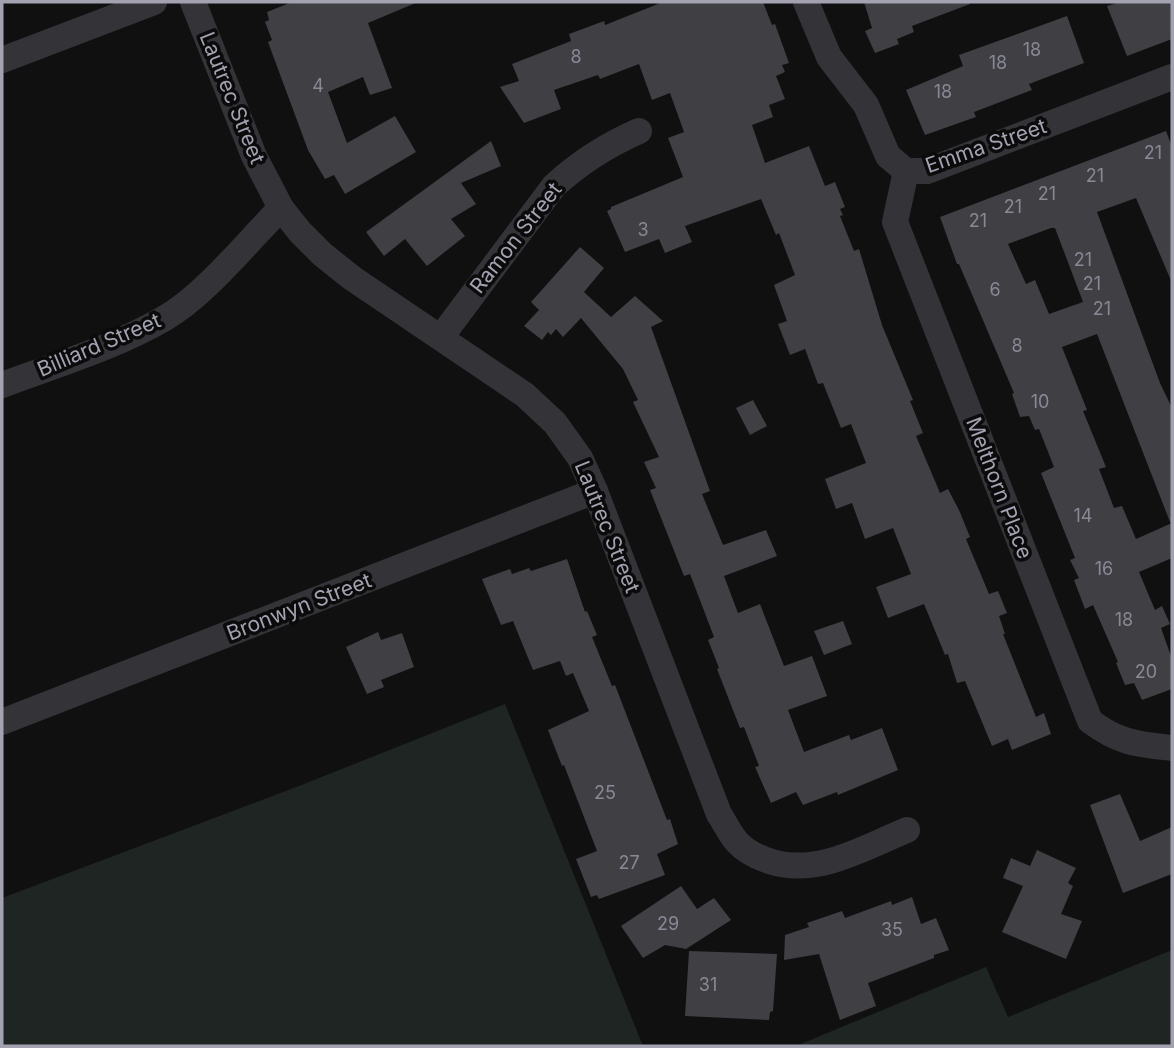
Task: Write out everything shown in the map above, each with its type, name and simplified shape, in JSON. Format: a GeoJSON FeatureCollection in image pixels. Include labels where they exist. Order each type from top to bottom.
{"type":"FeatureCollection","features":[{"type":"Feature","properties":{"kind":"street"},"geometry":{"type":"LineString","coordinates":[[2,60],[155,2]]}},
{"type":"Feature","properties":{"kind":"street","name":"Lautrec Street"},"geometry":{"type":"LineString","coordinates":[[193,2],[254,156],[281,208],[300,232],[352,278],[525,395],[555,423],[580,458],[719,814],[737,842],[755,856],[784,866],[807,867],[830,862],[907,830]]}},
{"type":"Feature","properties":{"kind":"street","name":"Emma Street"},"geometry":{"type":"LineString","coordinates":[[806,2],[829,57],[866,106],[888,156],[906,171],[927,171],[1172,77]]}},
{"type":"Feature","properties":{"kind":"street","name":"Ramon Street"},"geometry":{"type":"LineString","coordinates":[[440,337],[554,186],[592,154],[639,131]]}},
{"type":"Feature","properties":{"kind":"street","name":"Melthorn Place"},"geometry":{"type":"LineString","coordinates":[[906,171],[895,222],[1090,721],[1131,744],[1172,748]]}},
{"type":"Feature","properties":{"kind":"street","name":"Billiard Street"},"geometry":{"type":"LineString","coordinates":[[2,385],[136,334],[167,317],[218,273],[281,208]]}},
{"type":"Feature","properties":{"kind":"street","name":"Bronwyn Street"},"geometry":{"type":"LineString","coordinates":[[2,722],[595,491]]}},
{"type":"Feature","properties":{"kind":"shaded area"},"geometry":{"type":"Polygon","coordinates":[[[505,704],[643,1046],[2,1046],[2,898],[299,786],[505,704]]]}},
{"type":"Feature","properties":{"kind":"shaded area"},"geometry":{"type":"Polygon","coordinates":[[[1172,950],[1172,1046],[796,1046],[986,967],[1008,1017],[1172,950]]]}},
{"type":"Feature","properties":{"kind":"building"},"geometry":{"type":"Polygon","coordinates":[[[292,2],[418,2],[368,23],[392,88],[370,95],[363,77],[328,92],[347,143],[395,116],[416,152],[345,194],[334,175],[325,179],[308,150],[268,42],[272,40],[265,22],[269,20],[267,12],[292,2]]]}},
{"type":"Feature","properties":{"kind":"building"},"geometry":{"type":"Polygon","coordinates":[[[663,2],[763,2],[772,25],[775,24],[789,63],[782,65],[785,72],[776,76],[785,99],[769,105],[773,117],[752,125],[765,163],[809,146],[825,186],[835,182],[845,207],[840,209],[843,215],[840,216],[854,251],[859,249],[882,325],[913,400],[910,401],[923,433],[916,436],[940,493],[948,489],[959,510],[970,537],[966,539],[989,594],[998,591],[1007,613],[999,616],[1003,634],[1036,717],[1044,713],[1051,734],[1012,750],[1008,739],[992,746],[965,681],[957,683],[948,654],[945,655],[924,604],[888,618],[876,587],[911,574],[893,528],[865,539],[852,503],[836,509],[825,479],[866,463],[851,424],[841,428],[823,383],[818,384],[805,349],[790,355],[778,324],[787,321],[774,285],[795,275],[779,233],[776,235],[761,199],[685,226],[692,242],[665,253],[659,239],[625,252],[607,211],[683,177],[668,138],[684,132],[670,93],[652,100],[639,64],[600,79],[598,75],[554,90],[561,109],[524,123],[500,87],[519,81],[512,64],[571,41],[569,34],[604,21],[605,25],[663,2]]]}},
{"type":"Feature","properties":{"kind":"building"},"geometry":{"type":"Polygon","coordinates":[[[864,2],[970,4],[912,26],[914,32],[897,39],[899,44],[875,53],[865,31],[872,28],[864,2]]]}},
{"type":"Feature","properties":{"kind":"building"},"geometry":{"type":"Polygon","coordinates":[[[1121,2],[1172,2],[1172,39],[1127,56],[1107,6],[1121,2]]]}},
{"type":"Feature","properties":{"kind":"building"},"geometry":{"type":"Polygon","coordinates":[[[1067,16],[1084,63],[1029,84],[1032,90],[974,112],[976,117],[925,135],[906,90],[963,66],[959,55],[1067,16]]]}},
{"type":"Feature","properties":{"kind":"building"},"geometry":{"type":"Polygon","coordinates":[[[1166,131],[1172,147],[1172,283],[1136,198],[1097,212],[1160,383],[1172,408],[1172,522],[1097,334],[1062,347],[1087,410],[1083,411],[1106,467],[1099,469],[1114,508],[1122,506],[1136,539],[1172,523],[1172,558],[1139,572],[1155,610],[1162,606],[1170,624],[1161,628],[1172,659],[1172,689],[1142,700],[1134,683],[1125,685],[1093,605],[1085,609],[1074,580],[1079,578],[1070,560],[1075,558],[1041,473],[1054,467],[1039,429],[1035,430],[1029,416],[1020,417],[1012,394],[1014,393],[957,264],[940,217],[1166,131]],[[1055,228],[1008,244],[1026,284],[1035,280],[1049,314],[1083,302],[1055,228]]]}},
{"type":"Feature","properties":{"kind":"building"},"geometry":{"type":"Polygon","coordinates":[[[491,141],[501,166],[461,183],[476,204],[451,219],[465,236],[427,266],[405,239],[384,256],[366,232],[491,141]]]}},
{"type":"Feature","properties":{"kind":"building"},"geometry":{"type":"Polygon","coordinates":[[[580,247],[604,268],[584,292],[611,317],[635,296],[663,321],[651,327],[710,491],[702,494],[723,545],[766,530],[777,556],[724,576],[738,613],[760,604],[784,666],[812,656],[827,696],[788,710],[804,752],[849,735],[851,740],[882,728],[898,770],[838,795],[837,792],[803,805],[796,792],[771,803],[755,767],[759,766],[744,727],[740,728],[717,669],[719,668],[708,640],[714,637],[690,574],[684,576],[650,490],[656,488],[644,462],[659,457],[633,402],[638,400],[623,369],[581,318],[563,337],[556,329],[551,335],[548,332],[542,340],[524,326],[539,310],[531,302],[580,247]]]}},
{"type":"Feature","properties":{"kind":"building"},"geometry":{"type":"Polygon","coordinates":[[[753,400],[767,426],[750,435],[736,408],[753,400]]]}},
{"type":"Feature","properties":{"kind":"building"},"geometry":{"type":"Polygon","coordinates":[[[567,559],[585,612],[587,611],[597,635],[592,637],[612,686],[615,685],[678,844],[657,854],[665,875],[599,899],[597,895],[591,897],[576,859],[597,851],[548,730],[589,711],[573,673],[566,676],[560,661],[533,670],[513,621],[501,625],[482,579],[510,569],[512,574],[529,568],[531,571],[567,559]]]}},
{"type":"Feature","properties":{"kind":"building"},"geometry":{"type":"Polygon","coordinates":[[[843,621],[852,644],[824,655],[814,631],[843,621]]]}},
{"type":"Feature","properties":{"kind":"building"},"geometry":{"type":"Polygon","coordinates":[[[378,632],[381,640],[402,633],[414,667],[381,680],[384,687],[367,694],[346,647],[378,632]]]}},
{"type":"Feature","properties":{"kind":"building"},"geometry":{"type":"Polygon","coordinates":[[[1120,794],[1140,841],[1172,827],[1172,874],[1123,893],[1090,805],[1120,794]]]}},
{"type":"Feature","properties":{"kind":"building"},"geometry":{"type":"Polygon","coordinates":[[[1037,850],[1076,868],[1068,883],[1073,886],[1061,914],[1082,921],[1066,959],[1002,932],[1023,886],[1003,878],[1011,858],[1030,866],[1037,850]]]}},
{"type":"Feature","properties":{"kind":"building"},"geometry":{"type":"Polygon","coordinates":[[[681,886],[697,909],[714,898],[731,920],[686,949],[665,945],[643,958],[621,926],[681,886]]]}},
{"type":"Feature","properties":{"kind":"building"},"geometry":{"type":"Polygon","coordinates":[[[912,897],[921,924],[936,918],[949,950],[868,983],[876,1006],[840,1020],[819,954],[784,960],[785,935],[809,927],[807,923],[842,911],[845,918],[891,901],[892,905],[912,897]]]}},
{"type":"Feature","properties":{"kind":"building"},"geometry":{"type":"Polygon","coordinates":[[[689,951],[777,954],[773,1011],[770,1012],[769,1020],[685,1016],[689,951]]]}}]}
